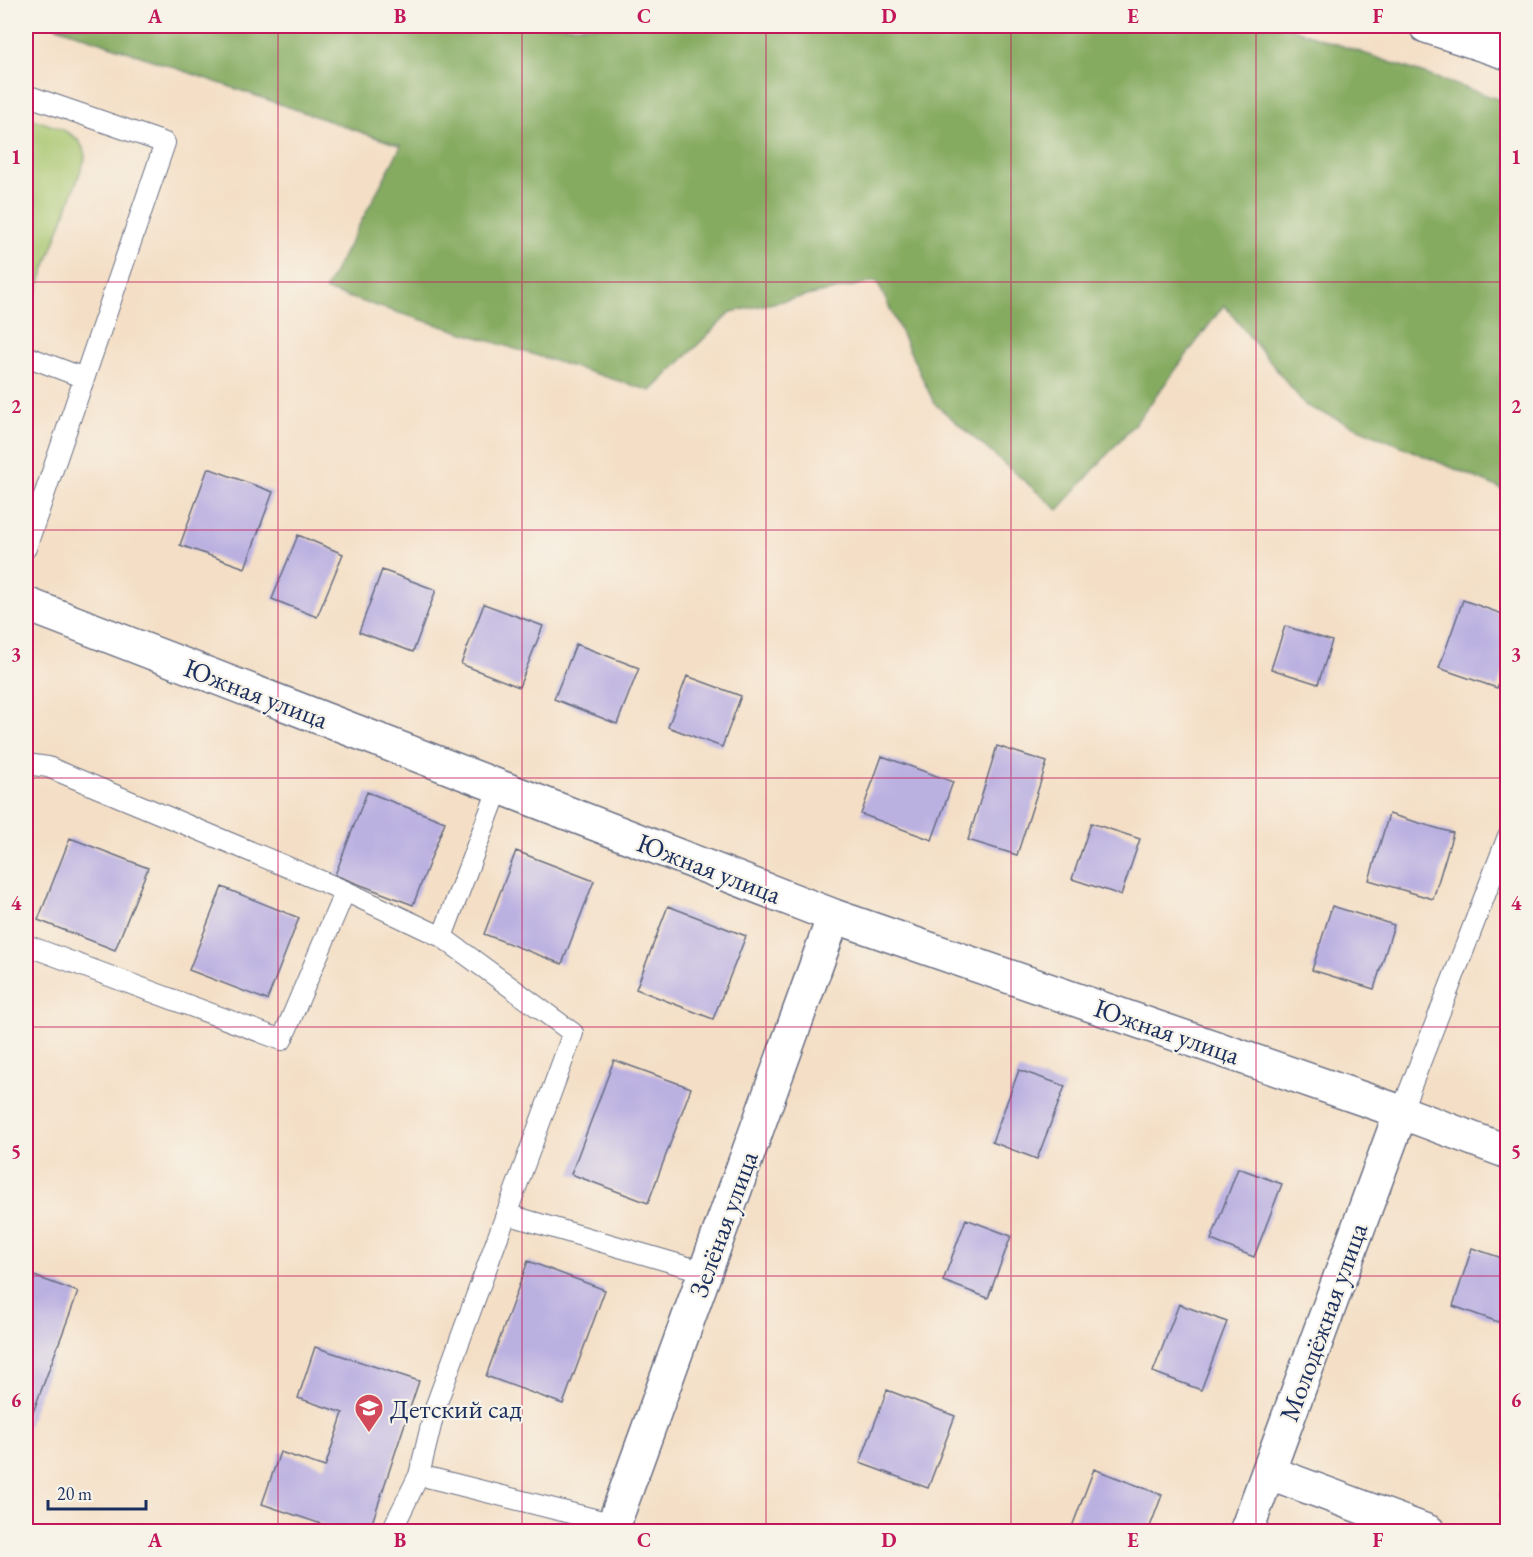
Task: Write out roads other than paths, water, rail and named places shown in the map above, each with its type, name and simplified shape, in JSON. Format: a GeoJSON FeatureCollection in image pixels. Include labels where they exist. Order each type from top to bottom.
{"type":"FeatureCollection","features":[{"type":"Feature","properties":{"kind":"street"},"geometry":{"type":"LineString","coordinates":[[1426,26],[1508,53]]}},
{"type":"Feature","properties":{"kind":"street","name":"Южная улица"},"geometry":{"type":"LineString","coordinates":[[26,604],[834,916],[1401,1112],[1508,1152]]}},
{"type":"Feature","properties":{"kind":"street","name":"Зелёная улица"},"geometry":{"type":"LineString","coordinates":[[612,1528],[834,916]]}},
{"type":"Feature","properties":{"kind":"street","name":"Молодёжная улица"},"geometry":{"type":"LineString","coordinates":[[1246,1532],[1401,1112]]}},
{"type":"Feature","properties":{"kind":"street"},"geometry":{"type":"LineString","coordinates":[[1268,1472],[1430,1532]]}},
{"type":"Feature","properties":{"kind":"lane"},"geometry":{"type":"LineString","coordinates":[[26,95],[165,143],[26,548]]}},
{"type":"Feature","properties":{"kind":"lane"},"geometry":{"type":"LineString","coordinates":[[26,356],[84,378]]}},
{"type":"Feature","properties":{"kind":"lane"},"geometry":{"type":"LineString","coordinates":[[26,764],[48,767],[345,891],[442,937],[573,1033],[436,1405],[418,1475],[391,1532]]}},
{"type":"Feature","properties":{"kind":"lane"},"geometry":{"type":"LineString","coordinates":[[442,937],[499,787]]}},
{"type":"Feature","properties":{"kind":"lane"},"geometry":{"type":"LineString","coordinates":[[1401,1112],[1508,836]]}},
{"type":"Feature","properties":{"kind":"lane"},"geometry":{"type":"LineString","coordinates":[[26,945],[282,1040],[345,891]]}},
{"type":"Feature","properties":{"kind":"lane"},"geometry":{"type":"LineString","coordinates":[[506,1214],[705,1272]]}},
{"type":"Feature","properties":{"kind":"lane"},"geometry":{"type":"LineString","coordinates":[[418,1475],[612,1528]]}},
{"type":"Feature","properties":{"kind":"place","name":"Детский сад"},"geometry":{"type":"Point","coordinates":[369,1434]}}]}
